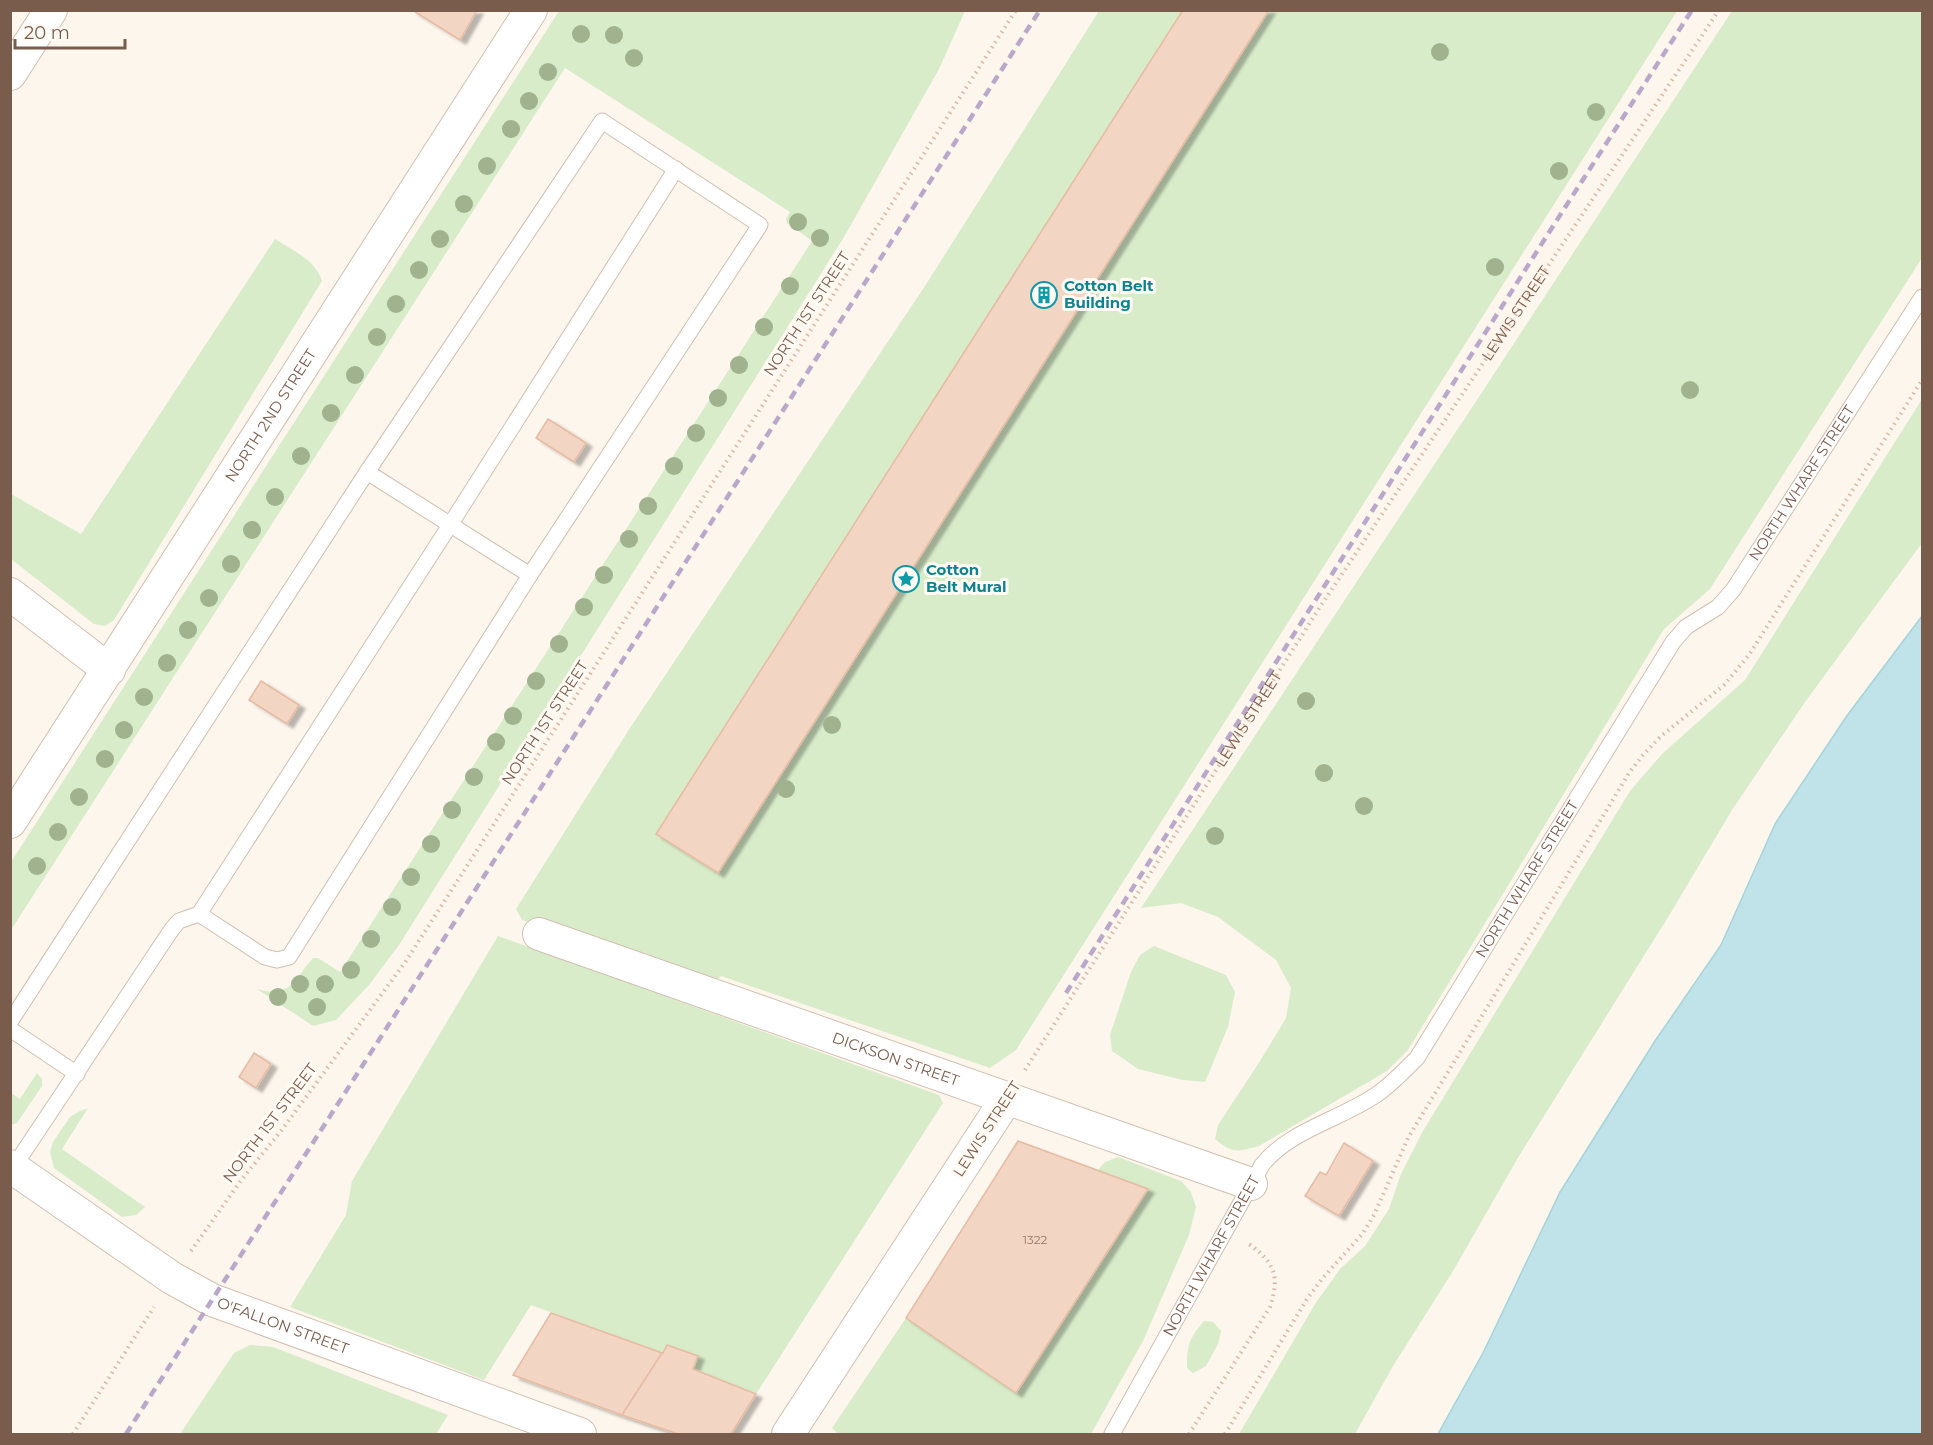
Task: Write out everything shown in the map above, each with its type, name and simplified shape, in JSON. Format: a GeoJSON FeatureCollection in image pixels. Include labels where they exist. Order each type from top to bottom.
{"type":"FeatureCollection","features":[{"type":"Feature","properties":{"kind":"street"},"geometry":{"type":"LineString","coordinates":[[10,74],[51,10]]}},
{"type":"Feature","properties":{"kind":"street","name":"NORTH 2ND STREET"},"geometry":{"type":"LineString","coordinates":[[10,822],[531,10]]}},
{"type":"Feature","properties":{"kind":"street"},"geometry":{"type":"LineString","coordinates":[[10,594],[109,670]]}},
{"type":"Feature","properties":{"kind":"street","name":"DICKSON STREET"},"geometry":{"type":"LineString","coordinates":[[539,934],[1251,1184]]}},
{"type":"Feature","properties":{"kind":"street","name":"LEWIS STREET"},"geometry":{"type":"LineString","coordinates":[[788,1434],[1007,1098]]}},
{"type":"Feature","properties":{"kind":"street","name":"O'FALLON STREET"},"geometry":{"type":"LineString","coordinates":[[12,1167],[172,1278],[213,1300],[580,1434]]}},
{"type":"Feature","properties":{"kind":"lane"},"geometry":{"type":"LineString","coordinates":[[10,1022],[367,472],[602,122],[760,225],[531,575],[289,957],[276,960],[265,957],[199,914]]}},
{"type":"Feature","properties":{"kind":"lane"},"geometry":{"type":"LineString","coordinates":[[12,1167],[77,1074],[172,929],[179,921],[199,914],[676,169]]}},
{"type":"Feature","properties":{"kind":"lane","name":"NORTH WHARF STREET"},"geometry":{"type":"LineString","coordinates":[[1112,1434],[1262,1166],[1271,1154],[1285,1143],[1376,1095],[1401,1075],[1417,1058],[1673,642],[1686,627],[1718,606],[1733,590],[1923,297]]}},
{"type":"Feature","properties":{"kind":"lane"},"geometry":{"type":"LineString","coordinates":[[367,472],[531,575]]}},
{"type":"Feature","properties":{"kind":"lane"},"geometry":{"type":"LineString","coordinates":[[10,1029],[77,1074]]}},
{"type":"Feature","properties":{"kind":"path","name":"NORTH 1ST STREET"},"geometry":{"type":"LineString","coordinates":[[73,1434],[172,1278],[242,1179],[281,1131],[406,961],[1016,10]]}},
{"type":"Feature","properties":{"kind":"path","name":"LEWIS STREET"},"geometry":{"type":"LineString","coordinates":[[1007,1098],[1320,608],[1719,10]]}},
{"type":"Feature","properties":{"kind":"path"},"geometry":{"type":"LineString","coordinates":[[1225,1434],[1307,1299],[1369,1224],[1408,1138],[1629,773],[1660,737],[1724,685],[1749,654],[1923,380]]}},
{"type":"Feature","properties":{"kind":"path"},"geometry":{"type":"LineString","coordinates":[[1190,1434],[1269,1307],[1274,1293],[1272,1266],[1264,1255],[1226,1228]]}},
{"type":"Feature","properties":{"kind":"green space"},"geometry":{"type":"Polygon","coordinates":[[[559,11],[965,11],[939,69],[844,237],[399,945],[369,985],[336,1020],[313,1026],[257,989],[277,991],[285,989],[296,980],[313,958],[318,958],[340,972],[812,241],[787,223],[786,219],[790,212],[565,68],[11,930],[11,862],[559,11]]]}},
{"type":"Feature","properties":{"kind":"green space"},"geometry":{"type":"Polygon","coordinates":[[[1099,11],[1677,11],[1016,1050],[990,1068],[721,976],[712,984],[522,920],[516,909],[630,728],[925,286],[1099,11]]]}},
{"type":"Feature","properties":{"kind":"green space"},"geometry":{"type":"Polygon","coordinates":[[[1732,11],[1922,11],[1922,258],[1710,589],[1664,629],[1408,1050],[1387,1071],[1259,1146],[1240,1150],[1226,1147],[1215,1139],[1218,1125],[1286,1018],[1291,988],[1276,960],[1218,917],[1181,903],[1141,908],[1732,11]]]}},
{"type":"Feature","properties":{"kind":"green space"},"geometry":{"type":"Polygon","coordinates":[[[275,239],[309,261],[322,281],[114,620],[105,626],[94,624],[11,559],[11,494],[81,534],[275,239]]]}},
{"type":"Feature","properties":{"kind":"green space"},"geometry":{"type":"Polygon","coordinates":[[[1922,399],[1922,543],[1805,702],[1732,810],[1519,1156],[1453,1271],[1393,1366],[1355,1434],[1239,1434],[1315,1304],[1340,1269],[1365,1246],[1389,1209],[1401,1174],[1423,1131],[1630,791],[1662,754],[1745,680],[1922,399]]]}},
{"type":"Feature","properties":{"kind":"green space"},"geometry":{"type":"Polygon","coordinates":[[[498,936],[939,1095],[943,1103],[756,1394],[693,1369],[697,1356],[667,1345],[663,1353],[531,1305],[484,1380],[290,1307],[346,1215],[352,1181],[498,936]]]}},
{"type":"Feature","properties":{"kind":"green space"},"geometry":{"type":"Polygon","coordinates":[[[1154,946],[1226,975],[1235,992],[1228,1027],[1205,1082],[1183,1080],[1138,1069],[1112,1051],[1110,1035],[1131,972],[1140,955],[1154,946]]]}},
{"type":"Feature","properties":{"kind":"green space"},"geometry":{"type":"Polygon","coordinates":[[[37,1073],[42,1079],[42,1086],[17,1123],[11,1125],[11,1093],[20,1099],[37,1073]]]}},
{"type":"Feature","properties":{"kind":"green space"},"geometry":{"type":"Polygon","coordinates":[[[88,1108],[62,1149],[145,1207],[136,1215],[122,1217],[54,1168],[50,1152],[53,1142],[70,1117],[88,1108]]]}},
{"type":"Feature","properties":{"kind":"green space"},"geometry":{"type":"Polygon","coordinates":[[[1118,1157],[1181,1181],[1191,1192],[1196,1207],[1189,1235],[1143,1341],[1091,1434],[838,1434],[832,1428],[906,1318],[1016,1393],[1148,1189],[1098,1170],[1105,1162],[1118,1157]]]}},
{"type":"Feature","properties":{"kind":"green space"},"geometry":{"type":"Polygon","coordinates":[[[1204,1321],[1213,1322],[1221,1331],[1218,1344],[1206,1366],[1193,1373],[1187,1368],[1188,1347],[1192,1337],[1204,1321]]]}},
{"type":"Feature","properties":{"kind":"green space"},"geometry":{"type":"Polygon","coordinates":[[[250,1345],[273,1347],[448,1415],[436,1434],[180,1434],[234,1353],[250,1345]]]}},
{"type":"Feature","properties":{"kind":"water"},"geometry":{"type":"Polygon","coordinates":[[[1922,616],[1922,1434],[1438,1434],[1483,1353],[1560,1192],[1655,1041],[1721,945],[1775,824],[1846,717],[1922,616]]]}},
{"type":"Feature","properties":{"kind":"building"},"geometry":{"type":"Polygon","coordinates":[[[412,10],[477,10],[460,40],[412,10]]]}},
{"type":"Feature","properties":{"kind":"building","name":"Cotton Belt Building"},"geometry":{"type":"Polygon","coordinates":[[[1183,10],[1269,10],[718,873],[656,834],[1183,10]]]}},
{"type":"Feature","properties":{"kind":"building"},"geometry":{"type":"Polygon","coordinates":[[[548,419],[586,443],[574,462],[536,438],[548,419]]]}},
{"type":"Feature","properties":{"kind":"building"},"geometry":{"type":"Polygon","coordinates":[[[261,681],[299,705],[287,724],[249,700],[261,681]]]}},
{"type":"Feature","properties":{"kind":"building"},"geometry":{"type":"Polygon","coordinates":[[[254,1053],[271,1064],[256,1088],[239,1077],[254,1053]]]}},
{"type":"Feature","properties":{"kind":"building"},"geometry":{"type":"Polygon","coordinates":[[[1018,1141],[1148,1189],[1016,1393],[906,1318],[1018,1141]]]}},
{"type":"Feature","properties":{"kind":"building"},"geometry":{"type":"Polygon","coordinates":[[[1344,1143],[1373,1161],[1339,1216],[1305,1196],[1320,1172],[1326,1175],[1344,1143]]]}},
{"type":"Feature","properties":{"kind":"building"},"geometry":{"type":"Polygon","coordinates":[[[551,1313],[662,1353],[622,1415],[513,1375],[551,1313]]]}},
{"type":"Feature","properties":{"kind":"building"},"geometry":{"type":"Polygon","coordinates":[[[667,1345],[698,1356],[693,1369],[756,1394],[731,1434],[678,1434],[622,1415],[667,1345]]]}},
{"type":"Feature","properties":{"kind":"railway"},"geometry":{"type":"LineString","coordinates":[[126,1434],[1040,10]]}},
{"type":"Feature","properties":{"kind":"railway"},"geometry":{"type":"LineString","coordinates":[[1066,993],[1692,10]]}},
{"type":"Feature","properties":{"kind":"place","name":"Cotton Belt Building"},"geometry":{"type":"Point","coordinates":[1044,295]}},
{"type":"Feature","properties":{"kind":"place","name":"Cotton Belt Mural"},"geometry":{"type":"Point","coordinates":[906,579]}}]}
